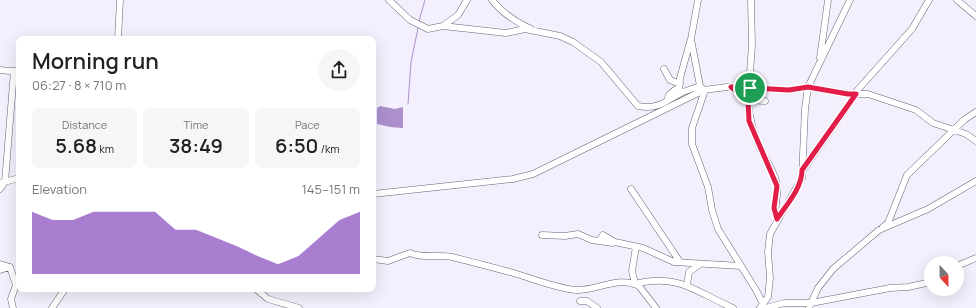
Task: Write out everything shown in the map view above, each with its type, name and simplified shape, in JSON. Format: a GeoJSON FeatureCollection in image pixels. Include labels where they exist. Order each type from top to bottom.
{"type":"FeatureCollection","features":[{"type":"Feature","properties":{"kind":"street"},"geometry":{"type":"LineString","coordinates":[[118,36],[120,0]]}},
{"type":"Feature","properties":{"kind":"street"},"geometry":{"type":"LineString","coordinates":[[389,0],[418,26],[428,29],[443,26],[472,31],[506,33],[525,29],[560,36],[573,42],[601,62],[638,106],[647,108],[658,107],[668,100],[680,87]]}},
{"type":"Feature","properties":{"kind":"street"},"geometry":{"type":"LineString","coordinates":[[443,26],[458,15],[467,0]]}},
{"type":"Feature","properties":{"kind":"street"},"geometry":{"type":"LineString","coordinates":[[492,0],[499,9],[508,16],[535,30]]}},
{"type":"Feature","properties":{"kind":"street"},"geometry":{"type":"LineString","coordinates":[[680,102],[680,87],[698,0]]}},
{"type":"Feature","properties":{"kind":"street"},"geometry":{"type":"LineString","coordinates":[[750,0],[752,45],[748,100],[749,121],[777,186],[774,208],[777,219]]}},
{"type":"Feature","properties":{"kind":"street"},"geometry":{"type":"LineString","coordinates":[[820,62],[828,0]]}},
{"type":"Feature","properties":{"kind":"street"},"geometry":{"type":"LineString","coordinates":[[763,307],[768,297],[770,278],[768,252],[770,234],[777,219],[794,195],[802,178],[805,109],[808,87],[850,0]]}},
{"type":"Feature","properties":{"kind":"street"},"geometry":{"type":"LineString","coordinates":[[957,0],[976,16]]}},
{"type":"Feature","properties":{"kind":"street"},"geometry":{"type":"LineString","coordinates":[[802,170],[855,94],[912,29],[929,2]]}},
{"type":"Feature","properties":{"kind":"street"},"geometry":{"type":"LineString","coordinates":[[691,38],[703,89],[692,128],[692,144],[708,187],[712,210],[718,229],[742,266],[763,307]]}},
{"type":"Feature","properties":{"kind":"street"},"geometry":{"type":"LineString","coordinates":[[664,69],[670,80],[680,87],[703,89],[731,87],[789,90],[808,87],[855,94],[868,94],[916,110],[933,123],[966,134],[976,141]]}},
{"type":"Feature","properties":{"kind":"street"},"geometry":{"type":"LineString","coordinates":[[0,70],[16,72]]}},
{"type":"Feature","properties":{"kind":"street"},"geometry":{"type":"LineString","coordinates":[[0,189],[16,79]]}},
{"type":"Feature","properties":{"kind":"street"},"geometry":{"type":"LineString","coordinates":[[731,87],[748,100],[765,101]]}},
{"type":"Feature","properties":{"kind":"street"},"geometry":{"type":"LineString","coordinates":[[376,194],[513,178],[533,174],[680,102],[703,89]]}},
{"type":"Feature","properties":{"kind":"street"},"geometry":{"type":"LineString","coordinates":[[810,306],[818,288],[833,269],[888,223],[907,175],[964,120],[976,112]]}},
{"type":"Feature","properties":{"kind":"street"},"geometry":{"type":"LineString","coordinates":[[2,183],[16,179]]}},
{"type":"Feature","properties":{"kind":"street"},"geometry":{"type":"LineString","coordinates":[[882,228],[928,209],[976,181]]}},
{"type":"Feature","properties":{"kind":"street"},"geometry":{"type":"LineString","coordinates":[[630,189],[680,262]]}},
{"type":"Feature","properties":{"kind":"street"},"geometry":{"type":"LineString","coordinates":[[542,234],[565,236],[578,234],[599,241],[603,235],[623,245],[636,247],[662,255],[674,262],[742,266]]}},
{"type":"Feature","properties":{"kind":"street"},"geometry":{"type":"LineString","coordinates":[[636,247],[632,271],[635,284],[639,286],[656,308]]}},
{"type":"Feature","properties":{"kind":"street"},"geometry":{"type":"LineString","coordinates":[[376,259],[388,261],[410,253],[416,256],[446,256],[549,284],[577,290],[603,287],[613,283],[635,284],[674,281],[687,285],[733,308]]}},
{"type":"Feature","properties":{"kind":"street"},"geometry":{"type":"LineString","coordinates":[[964,263],[976,258]]}},
{"type":"Feature","properties":{"kind":"street"},"geometry":{"type":"LineString","coordinates":[[0,264],[10,267]]}},
{"type":"Feature","properties":{"kind":"street"},"geometry":{"type":"LineString","coordinates":[[687,285],[689,272],[700,264]]}},
{"type":"Feature","properties":{"kind":"street"},"geometry":{"type":"LineString","coordinates":[[0,270],[10,267]]}},
{"type":"Feature","properties":{"kind":"street"},"geometry":{"type":"LineString","coordinates":[[10,267],[16,285],[11,299],[13,308]]}},
{"type":"Feature","properties":{"kind":"street"},"geometry":{"type":"LineString","coordinates":[[763,307],[784,303],[810,306],[890,288],[908,287],[924,284]]}},
{"type":"Feature","properties":{"kind":"street"},"geometry":{"type":"LineString","coordinates":[[52,308],[63,292]]}},
{"type":"Feature","properties":{"kind":"street"},"geometry":{"type":"LineString","coordinates":[[260,292],[268,299],[299,308]]}},
{"type":"Feature","properties":{"kind":"street"},"geometry":{"type":"LineString","coordinates":[[580,301],[587,301],[597,308]]}},
{"type":"Feature","properties":{"kind":"shaded area"},"geometry":{"type":"Polygon","coordinates":[[[380,106],[395,109],[403,107],[403,128],[377,124],[377,108],[380,106]]]}},
{"type":"Feature","properties":{"kind":"waterway"},"geometry":{"type":"LineString","coordinates":[[419,21],[425,0]]}},
{"type":"Feature","properties":{"kind":"waterway"},"geometry":{"type":"LineString","coordinates":[[408,104],[411,62],[418,28]]}},
{"type":"Feature","properties":{"kind":"route"},"geometry":{"type":"LineString","coordinates":[[731,87],[750,88],[789,90],[808,87],[856,94],[807,166],[802,170],[802,178],[794,195],[777,219],[774,208],[777,186],[772,170],[752,130],[749,121],[748,100],[731,87]]}}]}
